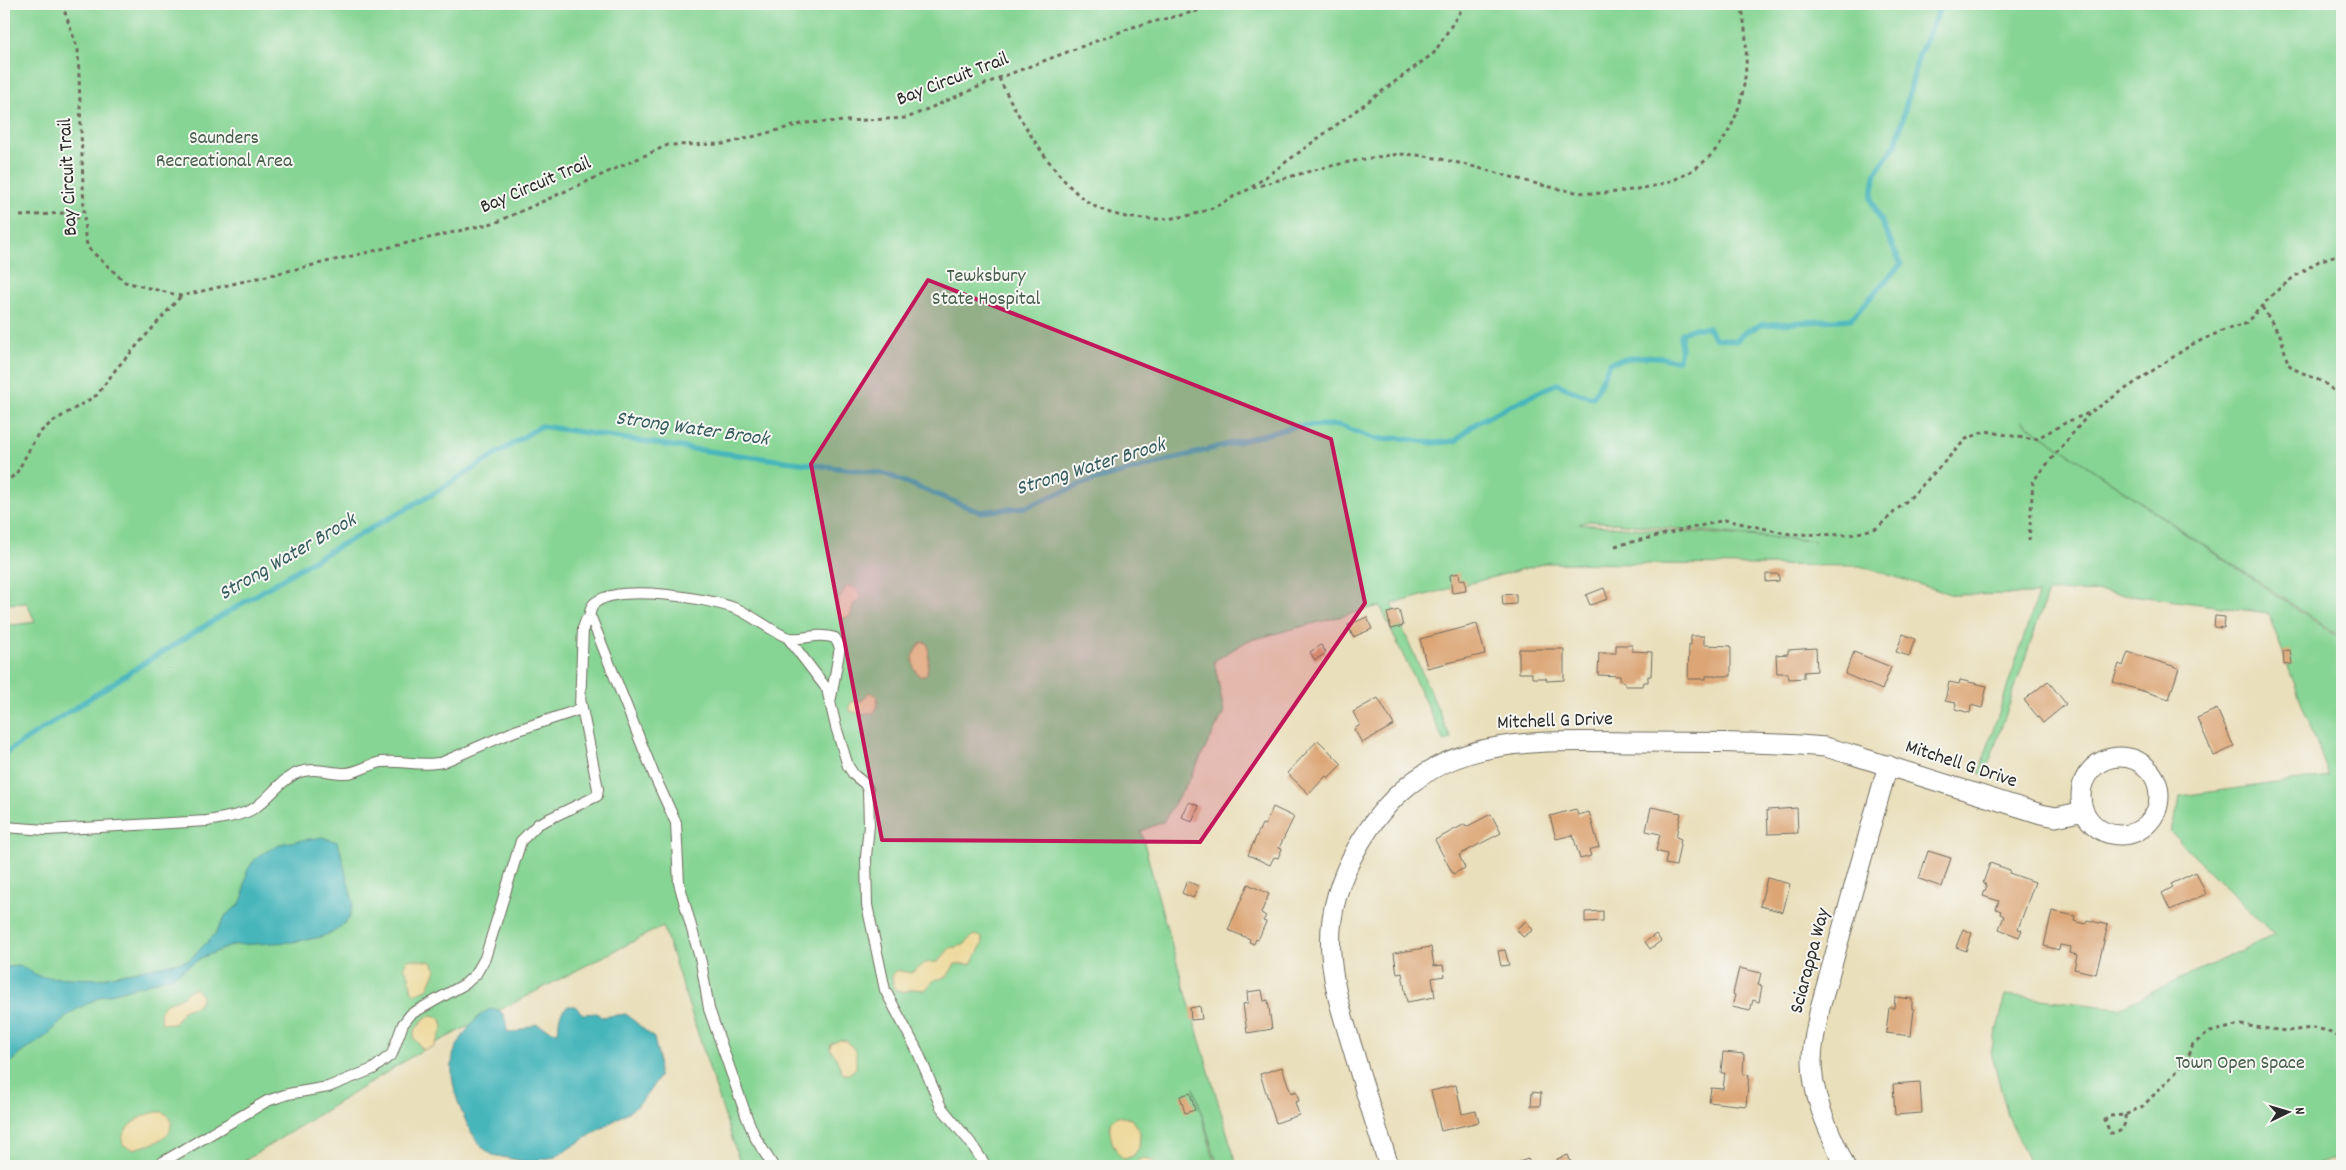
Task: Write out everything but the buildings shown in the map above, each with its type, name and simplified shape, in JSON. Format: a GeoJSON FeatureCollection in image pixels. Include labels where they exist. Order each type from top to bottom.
{"type":"FeatureCollection","features":[{"type":"Feature","properties":{"kind":"street","name":"Mitchell G Drive"},"geometry":{"type":"LineString","coordinates":[[1389,1166],[1339,1001],[1333,973],[1330,939],[1337,897],[1352,856],[1367,830],[1397,795],[1423,775],[1450,760],[1480,749],[1517,743],[1784,744],[1825,748],[1888,765],[2041,814],[2056,817],[2084,811]]}},
{"type":"Feature","properties":{"kind":"street"},"geometry":{"type":"LineString","coordinates":[[2119,756],[2137,760],[2146,766],[2157,783],[2159,791],[2157,808],[2146,824],[2138,830],[2123,835],[2105,832],[2090,822],[2084,811],[2081,788],[2086,776],[2093,767],[2109,758],[2119,756]]}},
{"type":"Feature","properties":{"kind":"street","name":"Sciarappa Way"},"geometry":{"type":"LineString","coordinates":[[1845,1166],[1817,1099],[1812,1067],[1813,1047],[1823,999],[1888,765]]}},
{"type":"Feature","properties":{"kind":"lane"},"geometry":{"type":"LineString","coordinates":[[156,1166],[267,1101],[288,1094],[328,1087],[373,1069],[392,1054],[404,1024],[411,1014],[465,984],[476,974],[485,958],[521,841],[538,824],[597,796],[598,789],[581,702],[583,628],[586,620],[589,619],[594,603],[620,593],[653,594],[704,600],[736,608],[757,618],[788,638],[827,689],[848,766],[854,775],[865,784],[868,790],[867,905],[885,990],[917,1050],[941,1107],[970,1142],[986,1166]]}},
{"type":"Feature","properties":{"kind":"lane"},"geometry":{"type":"LineString","coordinates":[[589,619],[592,620],[654,775],[676,823],[679,883],[697,946],[709,1009],[747,1118],[755,1137],[773,1166]]}},
{"type":"Feature","properties":{"kind":"lane"},"geometry":{"type":"LineString","coordinates":[[788,638],[825,634],[839,642],[840,653],[831,699]]}},
{"type":"Feature","properties":{"kind":"lane"},"geometry":{"type":"LineString","coordinates":[[4,827],[47,830],[229,817],[252,810],[291,776],[301,772],[324,769],[343,773],[352,772],[381,762],[434,764],[443,762],[515,731],[575,711],[580,707],[581,702]]}},
{"type":"Feature","properties":{"kind":"path","name":"Bay Circuit Trail"},"geometry":{"type":"LineString","coordinates":[[62,4],[78,50],[84,220],[88,248],[125,282],[181,296],[496,222],[668,145],[725,144],[805,123],[906,118],[999,78],[1133,28],[1197,11],[1206,4]]}},
{"type":"Feature","properties":{"kind":"path"},"geometry":{"type":"LineString","coordinates":[[999,78],[1011,104],[1049,161],[1077,193],[1097,207],[1140,218],[1173,218],[1209,210],[1249,189],[1434,53],[1465,4]]}},
{"type":"Feature","properties":{"kind":"path"},"geometry":{"type":"LineString","coordinates":[[1249,189],[1344,162],[1403,154],[1441,159],[1589,194],[1606,194],[1658,186],[1674,180],[1692,171],[1711,156],[1733,126],[1742,100],[1746,63],[1744,19],[1741,4]]}},
{"type":"Feature","properties":{"kind":"path"},"geometry":{"type":"LineString","coordinates":[[20,216],[65,213],[84,220]]}},
{"type":"Feature","properties":{"kind":"path"},"geometry":{"type":"LineString","coordinates":[[1614,546],[1725,520],[1790,534],[1850,535],[1877,528],[1914,495],[1966,439],[1986,431],[2034,440],[2090,412],[2191,345],[2224,330],[2245,324],[2274,293],[2294,277],[2319,261],[2342,253]]}},
{"type":"Feature","properties":{"kind":"path"},"geometry":{"type":"LineString","coordinates":[[4,483],[16,474],[38,434],[52,422],[97,395],[116,369],[181,296]]}},
{"type":"Feature","properties":{"kind":"path"},"geometry":{"type":"LineString","coordinates":[[2262,307],[2281,337],[2288,364],[2294,369],[2323,382],[2342,397]]}},
{"type":"Feature","properties":{"kind":"path"},"geometry":{"type":"LineString","coordinates":[[2029,541],[2033,481],[2090,412]]}},
{"type":"Feature","properties":{"kind":"path"},"geometry":{"type":"LineString","coordinates":[[2124,1115],[2125,1126],[2122,1130],[2110,1133],[2105,1120],[2110,1116],[2124,1115],[2143,1106],[2186,1060],[2194,1044],[2210,1032],[2240,1026],[2287,1031],[2313,1028],[2324,1030],[2342,1038]]}},
{"type":"Feature","properties":{"kind":"highlighted area"},"geometry":{"type":"Polygon","coordinates":[[[928,280],[1331,439],[1365,603],[1200,842],[882,840],[811,464],[928,280]]]}},
{"type":"Feature","properties":{"kind":"green space","name":"Tewksbury State Hospital"},"geometry":{"type":"Polygon","coordinates":[[[4,4],[2342,4],[2342,638],[2021,421],[2342,640],[2342,1157],[2311,1166],[2031,1166],[2008,1116],[1991,1052],[2006,995],[2119,1008],[2274,935],[2170,832],[2180,796],[2329,776],[2268,613],[2100,591],[2048,592],[1985,775],[1979,773],[2038,594],[1953,595],[1860,566],[1546,563],[1392,604],[1451,739],[1444,742],[1380,606],[1247,641],[1214,661],[1224,712],[1189,780],[1163,822],[1141,831],[1165,922],[1237,1166],[1218,1166],[1194,1088],[1216,1166],[741,1166],[663,926],[424,1049],[236,1166],[4,1166],[4,623],[13,625],[35,622],[27,603],[4,604],[4,4]],[[1589,521],[1579,524],[1815,541],[1589,521]]]}},
{"type":"Feature","properties":{"kind":"sand"},"geometry":{"type":"Polygon","coordinates":[[[852,586],[859,592],[860,598],[853,605],[850,617],[839,618],[836,613],[838,601],[846,587],[852,586]]]}},
{"type":"Feature","properties":{"kind":"sand"},"geometry":{"type":"Polygon","coordinates":[[[923,642],[928,645],[928,658],[927,674],[921,677],[915,669],[913,659],[916,649],[923,642]]]}},
{"type":"Feature","properties":{"kind":"sand"},"geometry":{"type":"Polygon","coordinates":[[[869,692],[876,695],[877,700],[877,707],[873,713],[863,715],[848,710],[851,702],[862,701],[869,692]]]}},
{"type":"Feature","properties":{"kind":"sand"},"geometry":{"type":"Polygon","coordinates":[[[977,935],[982,938],[983,943],[971,964],[955,964],[947,977],[934,980],[925,990],[913,989],[903,992],[894,989],[892,977],[896,970],[911,973],[925,963],[938,962],[950,948],[964,945],[972,936],[977,935]]]}},
{"type":"Feature","properties":{"kind":"sand"},"geometry":{"type":"Polygon","coordinates":[[[412,959],[432,962],[436,970],[428,988],[416,994],[412,992],[409,976],[404,967],[406,961],[412,959]]]}},
{"type":"Feature","properties":{"kind":"sand"},"geometry":{"type":"Polygon","coordinates":[[[196,989],[202,996],[197,1006],[184,1010],[174,1024],[162,1023],[160,1013],[165,1004],[181,998],[190,990],[196,989]]]}},
{"type":"Feature","properties":{"kind":"sand"},"geometry":{"type":"Polygon","coordinates":[[[433,1015],[441,1019],[443,1028],[434,1047],[423,1050],[414,1038],[414,1031],[425,1018],[433,1015]]]}},
{"type":"Feature","properties":{"kind":"sand"},"geometry":{"type":"Polygon","coordinates":[[[840,1040],[847,1041],[856,1052],[856,1068],[849,1074],[843,1074],[835,1055],[830,1049],[831,1044],[840,1040]]]}},
{"type":"Feature","properties":{"kind":"sand"},"geometry":{"type":"Polygon","coordinates":[[[162,1112],[169,1116],[171,1124],[170,1131],[166,1136],[154,1143],[133,1149],[123,1145],[122,1138],[129,1126],[141,1117],[162,1112]]]}},
{"type":"Feature","properties":{"kind":"sand"},"geometry":{"type":"Polygon","coordinates":[[[1118,1116],[1131,1119],[1140,1132],[1139,1148],[1133,1156],[1124,1159],[1114,1147],[1110,1131],[1111,1121],[1118,1116]]]}},
{"type":"Feature","properties":{"kind":"sand"},"geometry":{"type":"Polygon","coordinates":[[[1145,1158],[1153,1161],[1156,1166],[1134,1166],[1138,1160],[1145,1158]]]}},
{"type":"Feature","properties":{"kind":"water"},"geometry":{"type":"Polygon","coordinates":[[[322,837],[337,842],[353,903],[349,919],[335,931],[321,937],[293,942],[233,945],[201,958],[172,977],[100,997],[72,1012],[45,1037],[21,1053],[4,1068],[4,967],[20,966],[41,977],[98,979],[189,960],[215,934],[226,915],[239,905],[243,897],[247,871],[254,860],[265,852],[284,843],[322,837]]]}},
{"type":"Feature","properties":{"kind":"water"},"geometry":{"type":"Polygon","coordinates":[[[568,1006],[575,1006],[583,1014],[597,1013],[601,1017],[626,1014],[654,1038],[658,1055],[659,1077],[642,1101],[633,1109],[555,1157],[527,1162],[493,1155],[484,1149],[473,1135],[459,1104],[452,1072],[455,1050],[473,1023],[488,1010],[495,1009],[502,1013],[507,1031],[513,1033],[536,1024],[558,1032],[561,1015],[568,1006]]]}},
{"type":"Feature","properties":{"kind":"waterway","name":"Strong Water Brook"},"geometry":{"type":"LineString","coordinates":[[4,754],[141,665],[312,561],[436,492],[541,426],[692,449],[885,474],[980,512],[1026,507],[1087,482],[1297,426],[1339,425],[1376,439],[1401,438],[1433,443],[1456,441],[1485,418],[1557,384],[1580,394],[1593,397],[1610,363],[1627,358],[1645,356],[1678,360],[1682,333],[1695,328],[1708,328],[1715,338],[1736,341],[1745,332],[1761,325],[1851,319],[1901,264],[1871,200],[1876,172],[1896,144],[1919,55],[1938,13],[1940,4]]}},
{"type":"Feature","properties":{"kind":"park label","name":"Saunders Recreational Area"},"geometry":{"type":"Point","coordinates":[224,150]}},
{"type":"Feature","properties":{"kind":"park label","name":"Town Open Space"},"geometry":{"type":"Point","coordinates":[2240,1064]}}]}
